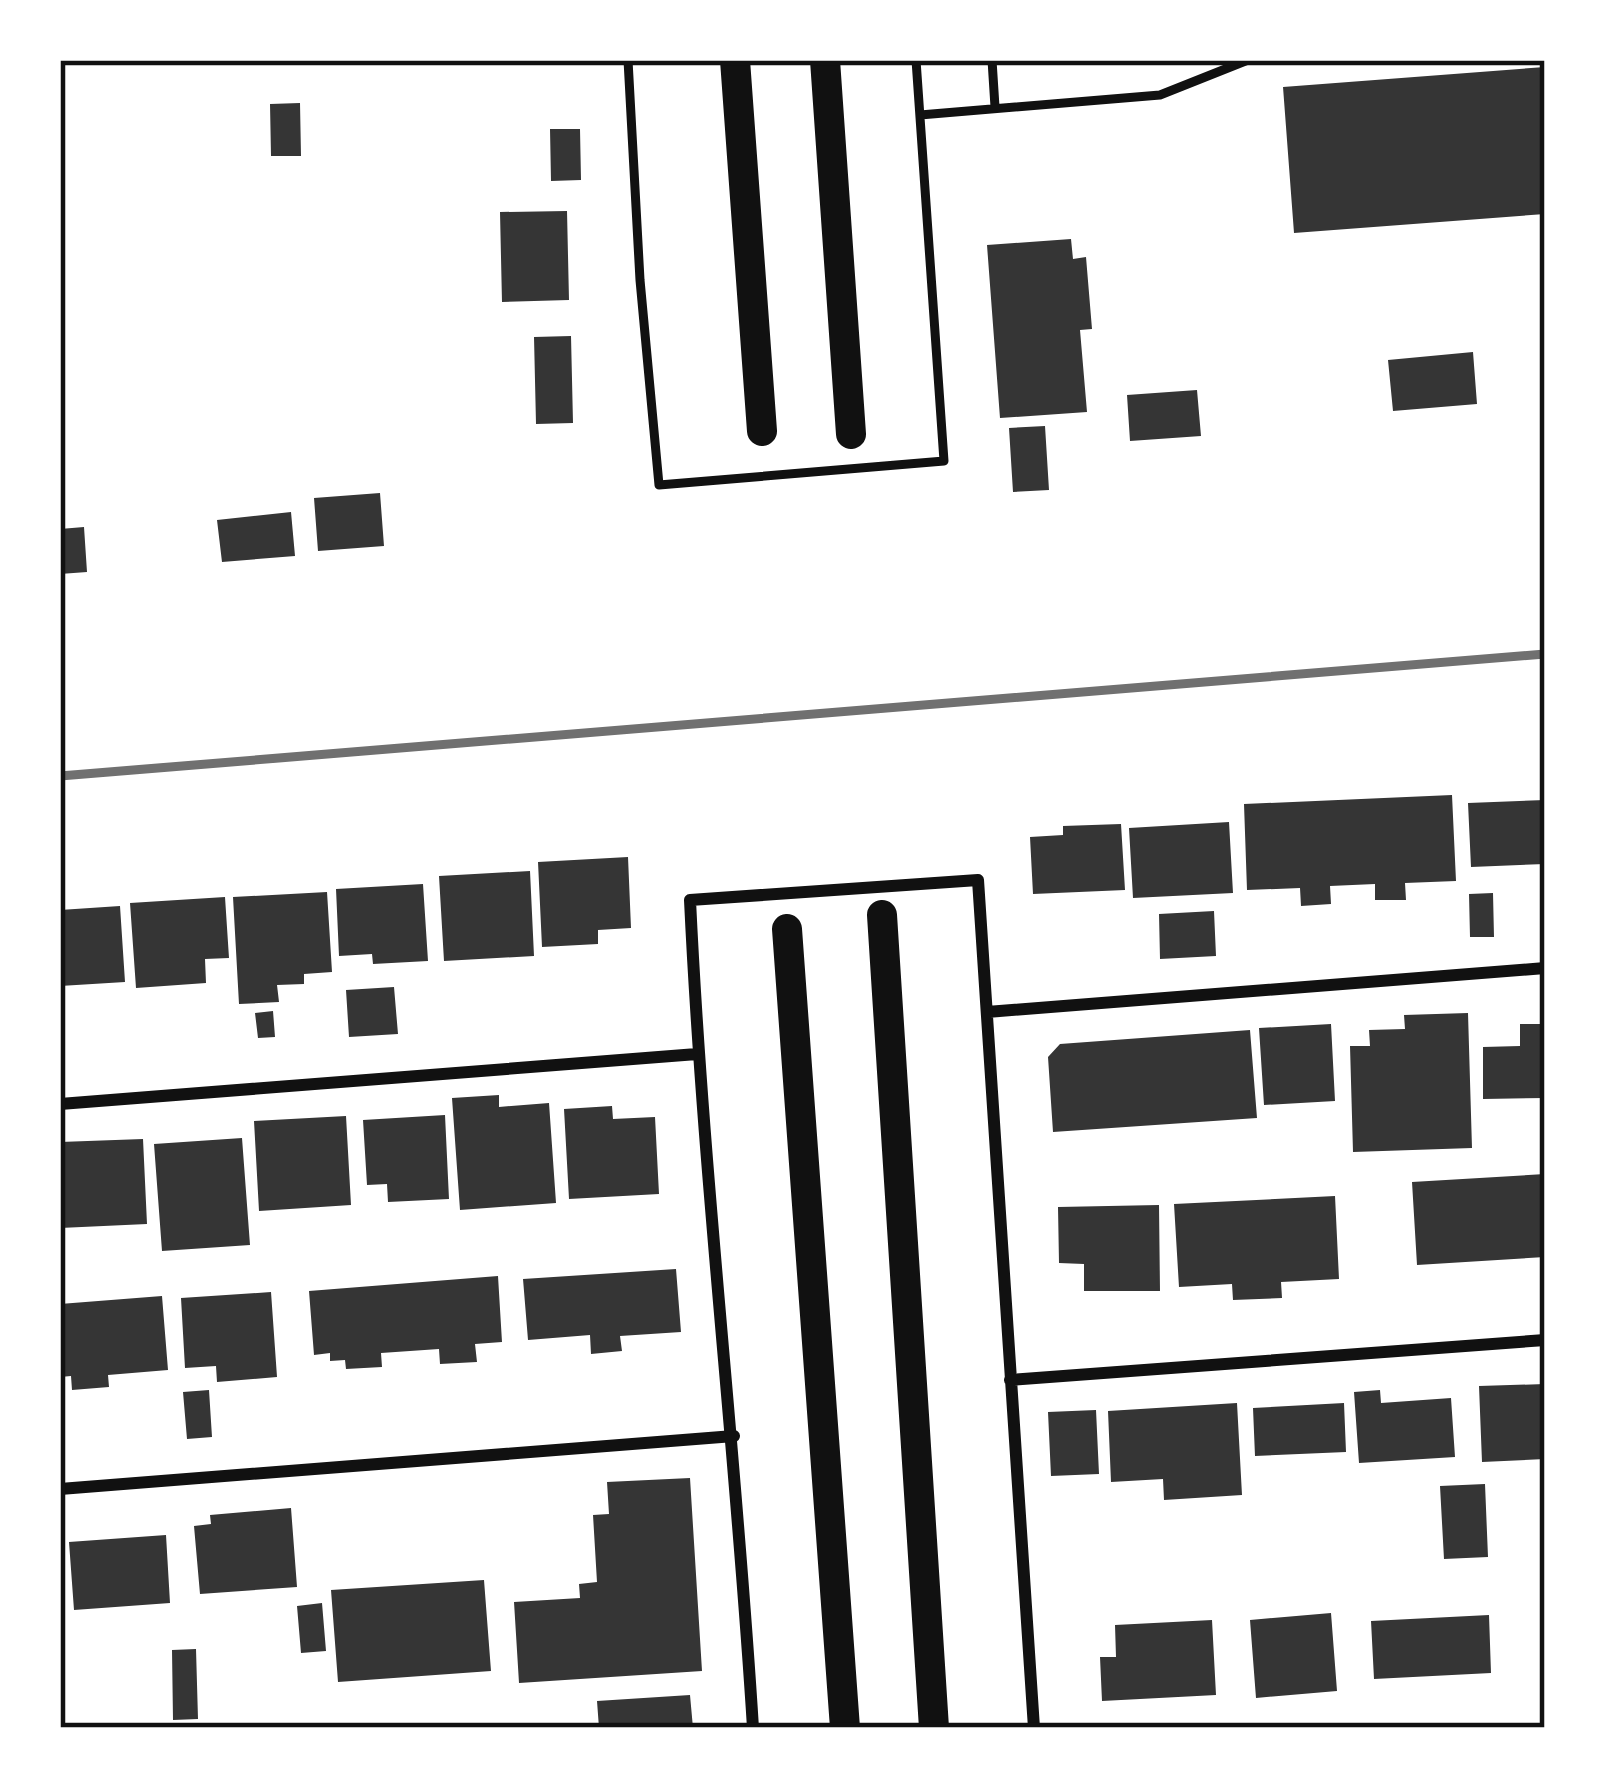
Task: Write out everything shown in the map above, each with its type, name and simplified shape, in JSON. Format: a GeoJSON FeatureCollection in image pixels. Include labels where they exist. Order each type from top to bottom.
{"type":"FeatureCollection","features":[{"type":"Feature","properties":{"kind":"main road"},"geometry":{"type":"LineString","coordinates":[[735,60],[762,431]]}},
{"type":"Feature","properties":{"kind":"main road"},"geometry":{"type":"LineString","coordinates":[[825,60],[851,434]]}},
{"type":"Feature","properties":{"kind":"main road"},"geometry":{"type":"LineString","coordinates":[[882,915],[934,1728]]}},
{"type":"Feature","properties":{"kind":"main road"},"geometry":{"type":"LineString","coordinates":[[787,929],[845,1728]]}},
{"type":"Feature","properties":{"kind":"street"},"geometry":{"type":"LineString","coordinates":[[753,1728],[734,1436],[697,1054],[690,900],[978,880],[1034,1728]]}},
{"type":"Feature","properties":{"kind":"street"},"geometry":{"type":"LineString","coordinates":[[987,1012],[1545,968]]}},
{"type":"Feature","properties":{"kind":"street"},"geometry":{"type":"LineString","coordinates":[[60,1104],[697,1054]]}},
{"type":"Feature","properties":{"kind":"street"},"geometry":{"type":"LineString","coordinates":[[1010,1380],[1545,1340]]}},
{"type":"Feature","properties":{"kind":"street"},"geometry":{"type":"LineString","coordinates":[[60,1489],[734,1436]]}},
{"type":"Feature","properties":{"kind":"lane"},"geometry":{"type":"LineString","coordinates":[[628,60],[640,280],[659,485],[944,460],[916,60]]}},
{"type":"Feature","properties":{"kind":"lane"},"geometry":{"type":"LineString","coordinates":[[992,60],[995,107]]}},
{"type":"Feature","properties":{"kind":"lane"},"geometry":{"type":"LineString","coordinates":[[920,115],[1160,94],[1248,60]]}},
{"type":"Feature","properties":{"kind":"building"},"geometry":{"type":"Polygon","coordinates":[[[1545,67],[1545,214],[1294,233],[1283,87],[1545,67]]]}},
{"type":"Feature","properties":{"kind":"building"},"geometry":{"type":"Polygon","coordinates":[[[300,103],[301,156],[271,156],[270,104],[300,103]]]}},
{"type":"Feature","properties":{"kind":"building"},"geometry":{"type":"Polygon","coordinates":[[[550,129],[580,129],[581,180],[551,181],[550,129]]]}},
{"type":"Feature","properties":{"kind":"building"},"geometry":{"type":"Polygon","coordinates":[[[567,211],[569,300],[502,302],[500,212],[567,211]]]}},
{"type":"Feature","properties":{"kind":"building"},"geometry":{"type":"Polygon","coordinates":[[[1071,239],[1073,259],[1086,257],[1092,329],[1080,330],[1087,412],[1000,418],[987,245],[1071,239]]]}},
{"type":"Feature","properties":{"kind":"building"},"geometry":{"type":"Polygon","coordinates":[[[571,336],[573,423],[536,424],[534,337],[571,336]]]}},
{"type":"Feature","properties":{"kind":"building"},"geometry":{"type":"Polygon","coordinates":[[[1473,352],[1477,404],[1393,411],[1388,360],[1473,352]]]}},
{"type":"Feature","properties":{"kind":"building"},"geometry":{"type":"Polygon","coordinates":[[[1197,390],[1201,436],[1130,441],[1127,395],[1197,390]]]}},
{"type":"Feature","properties":{"kind":"building"},"geometry":{"type":"Polygon","coordinates":[[[1045,426],[1049,490],[1013,492],[1009,428],[1045,426]]]}},
{"type":"Feature","properties":{"kind":"building"},"geometry":{"type":"Polygon","coordinates":[[[380,493],[384,546],[318,551],[314,498],[380,493]]]}},
{"type":"Feature","properties":{"kind":"building"},"geometry":{"type":"Polygon","coordinates":[[[291,512],[295,556],[222,562],[217,520],[291,512]]]}},
{"type":"Feature","properties":{"kind":"building"},"geometry":{"type":"Polygon","coordinates":[[[84,527],[87,572],[60,574],[60,529],[84,527]]]}},
{"type":"Feature","properties":{"kind":"building"},"geometry":{"type":"Polygon","coordinates":[[[1452,795],[1456,881],[1405,883],[1406,900],[1375,900],[1375,884],[1330,886],[1331,904],[1301,906],[1300,888],[1247,890],[1244,804],[1452,795]]]}},
{"type":"Feature","properties":{"kind":"building"},"geometry":{"type":"Polygon","coordinates":[[[1545,800],[1545,864],[1471,867],[1468,803],[1545,800]]]}},
{"type":"Feature","properties":{"kind":"building"},"geometry":{"type":"Polygon","coordinates":[[[1229,822],[1233,893],[1133,898],[1129,828],[1229,822]]]}},
{"type":"Feature","properties":{"kind":"building"},"geometry":{"type":"Polygon","coordinates":[[[1121,824],[1125,890],[1033,894],[1030,837],[1063,835],[1063,826],[1121,824]]]}},
{"type":"Feature","properties":{"kind":"building"},"geometry":{"type":"Polygon","coordinates":[[[628,857],[631,928],[598,930],[598,944],[542,947],[538,862],[628,857]]]}},
{"type":"Feature","properties":{"kind":"building"},"geometry":{"type":"Polygon","coordinates":[[[530,871],[534,956],[444,961],[439,876],[530,871]]]}},
{"type":"Feature","properties":{"kind":"building"},"geometry":{"type":"Polygon","coordinates":[[[423,884],[428,961],[373,964],[372,954],[339,956],[336,889],[423,884]]]}},
{"type":"Feature","properties":{"kind":"building"},"geometry":{"type":"Polygon","coordinates":[[[327,892],[332,972],[304,974],[304,984],[277,985],[279,1002],[239,1004],[233,897],[327,892]]]}},
{"type":"Feature","properties":{"kind":"building"},"geometry":{"type":"Polygon","coordinates":[[[1493,893],[1494,937],[1470,937],[1469,894],[1493,893]]]}},
{"type":"Feature","properties":{"kind":"building"},"geometry":{"type":"Polygon","coordinates":[[[225,897],[229,958],[205,959],[206,983],[136,988],[130,903],[225,897]]]}},
{"type":"Feature","properties":{"kind":"building"},"geometry":{"type":"Polygon","coordinates":[[[120,906],[125,982],[60,986],[60,910],[120,906]]]}},
{"type":"Feature","properties":{"kind":"building"},"geometry":{"type":"Polygon","coordinates":[[[1214,911],[1216,956],[1160,959],[1159,914],[1214,911]]]}},
{"type":"Feature","properties":{"kind":"building"},"geometry":{"type":"Polygon","coordinates":[[[394,987],[398,1034],[349,1037],[346,990],[394,987]]]}},
{"type":"Feature","properties":{"kind":"building"},"geometry":{"type":"Polygon","coordinates":[[[273,1011],[275,1037],[258,1038],[255,1013],[273,1011]]]}},
{"type":"Feature","properties":{"kind":"building"},"geometry":{"type":"Polygon","coordinates":[[[1468,1013],[1472,1148],[1353,1152],[1350,1046],[1370,1046],[1369,1030],[1405,1029],[1404,1015],[1468,1013]]]}},
{"type":"Feature","properties":{"kind":"building"},"geometry":{"type":"Polygon","coordinates":[[[1331,1024],[1335,1101],[1264,1105],[1259,1028],[1331,1024]]]}},
{"type":"Feature","properties":{"kind":"building"},"geometry":{"type":"Polygon","coordinates":[[[1520,1024],[1545,1024],[1545,1098],[1483,1099],[1483,1047],[1520,1046],[1520,1024]]]}},
{"type":"Feature","properties":{"kind":"building"},"geometry":{"type":"Polygon","coordinates":[[[1250,1030],[1257,1118],[1053,1132],[1048,1057],[1060,1044],[1250,1030]]]}},
{"type":"Feature","properties":{"kind":"building"},"geometry":{"type":"Polygon","coordinates":[[[499,1095],[499,1107],[549,1103],[556,1203],[460,1210],[452,1098],[499,1095]]]}},
{"type":"Feature","properties":{"kind":"building"},"geometry":{"type":"Polygon","coordinates":[[[612,1106],[613,1119],[655,1117],[659,1194],[569,1199],[564,1109],[612,1106]]]}},
{"type":"Feature","properties":{"kind":"building"},"geometry":{"type":"Polygon","coordinates":[[[445,1115],[449,1199],[388,1202],[387,1184],[367,1185],[363,1120],[445,1115]]]}},
{"type":"Feature","properties":{"kind":"building"},"geometry":{"type":"Polygon","coordinates":[[[346,1116],[351,1205],[259,1211],[254,1121],[346,1116]]]}},
{"type":"Feature","properties":{"kind":"building"},"geometry":{"type":"Polygon","coordinates":[[[242,1138],[250,1245],[162,1251],[154,1144],[242,1138]]]}},
{"type":"Feature","properties":{"kind":"building"},"geometry":{"type":"Polygon","coordinates":[[[143,1139],[147,1224],[60,1228],[60,1142],[143,1139]]]}},
{"type":"Feature","properties":{"kind":"building"},"geometry":{"type":"Polygon","coordinates":[[[1545,1174],[1545,1257],[1417,1265],[1412,1182],[1545,1174]]]}},
{"type":"Feature","properties":{"kind":"building"},"geometry":{"type":"Polygon","coordinates":[[[1335,1196],[1339,1279],[1281,1282],[1282,1298],[1233,1300],[1232,1284],[1179,1287],[1174,1204],[1335,1196]]]}},
{"type":"Feature","properties":{"kind":"building"},"geometry":{"type":"Polygon","coordinates":[[[1159,1205],[1160,1291],[1084,1291],[1084,1264],[1059,1263],[1058,1207],[1159,1205]]]}},
{"type":"Feature","properties":{"kind":"building"},"geometry":{"type":"Polygon","coordinates":[[[676,1269],[681,1332],[620,1336],[622,1351],[591,1354],[590,1335],[528,1340],[523,1279],[676,1269]]]}},
{"type":"Feature","properties":{"kind":"building"},"geometry":{"type":"Polygon","coordinates":[[[498,1276],[502,1342],[475,1344],[477,1362],[440,1364],[439,1349],[381,1353],[382,1367],[346,1369],[345,1360],[330,1361],[330,1353],[314,1355],[309,1291],[498,1276]]]}},
{"type":"Feature","properties":{"kind":"building"},"geometry":{"type":"Polygon","coordinates":[[[271,1292],[277,1377],[217,1382],[216,1366],[185,1368],[181,1298],[271,1292]]]}},
{"type":"Feature","properties":{"kind":"building"},"geometry":{"type":"Polygon","coordinates":[[[162,1296],[168,1370],[108,1375],[109,1387],[72,1390],[71,1376],[60,1377],[60,1304],[162,1296]]]}},
{"type":"Feature","properties":{"kind":"building"},"geometry":{"type":"Polygon","coordinates":[[[1545,1384],[1545,1459],[1482,1462],[1479,1386],[1545,1384]]]}},
{"type":"Feature","properties":{"kind":"building"},"geometry":{"type":"Polygon","coordinates":[[[209,1390],[212,1437],[187,1439],[183,1392],[209,1390]]]}},
{"type":"Feature","properties":{"kind":"building"},"geometry":{"type":"Polygon","coordinates":[[[1380,1390],[1381,1403],[1451,1398],[1455,1457],[1359,1463],[1354,1392],[1380,1390]]]}},
{"type":"Feature","properties":{"kind":"building"},"geometry":{"type":"Polygon","coordinates":[[[1237,1403],[1242,1495],[1164,1500],[1163,1479],[1111,1482],[1108,1411],[1237,1403]]]}},
{"type":"Feature","properties":{"kind":"building"},"geometry":{"type":"Polygon","coordinates":[[[1344,1403],[1346,1452],[1255,1456],[1253,1408],[1344,1403]]]}},
{"type":"Feature","properties":{"kind":"building"},"geometry":{"type":"Polygon","coordinates":[[[1096,1410],[1099,1474],[1051,1476],[1048,1412],[1096,1410]]]}},
{"type":"Feature","properties":{"kind":"building"},"geometry":{"type":"Polygon","coordinates":[[[690,1478],[702,1671],[519,1683],[514,1602],[580,1598],[579,1584],[597,1582],[593,1515],[609,1514],[607,1482],[690,1478]]]}},
{"type":"Feature","properties":{"kind":"building"},"geometry":{"type":"Polygon","coordinates":[[[1485,1484],[1488,1557],[1444,1559],[1440,1486],[1485,1484]]]}},
{"type":"Feature","properties":{"kind":"building"},"geometry":{"type":"Polygon","coordinates":[[[291,1508],[297,1587],[200,1594],[194,1526],[211,1524],[210,1515],[291,1508]]]}},
{"type":"Feature","properties":{"kind":"building"},"geometry":{"type":"Polygon","coordinates":[[[166,1535],[170,1603],[74,1610],[69,1542],[166,1535]]]}},
{"type":"Feature","properties":{"kind":"building"},"geometry":{"type":"Polygon","coordinates":[[[484,1580],[491,1671],[338,1682],[331,1590],[484,1580]]]}},
{"type":"Feature","properties":{"kind":"building"},"geometry":{"type":"Polygon","coordinates":[[[322,1603],[326,1651],[301,1653],[297,1606],[322,1603]]]}},
{"type":"Feature","properties":{"kind":"building"},"geometry":{"type":"Polygon","coordinates":[[[1331,1613],[1337,1691],[1256,1698],[1250,1620],[1331,1613]]]}},
{"type":"Feature","properties":{"kind":"building"},"geometry":{"type":"Polygon","coordinates":[[[1489,1615],[1491,1673],[1374,1679],[1371,1621],[1489,1615]]]}},
{"type":"Feature","properties":{"kind":"building"},"geometry":{"type":"Polygon","coordinates":[[[1212,1620],[1216,1695],[1102,1701],[1100,1657],[1116,1657],[1115,1625],[1212,1620]]]}},
{"type":"Feature","properties":{"kind":"building"},"geometry":{"type":"Polygon","coordinates":[[[196,1649],[198,1719],[173,1720],[172,1650],[196,1649]]]}},
{"type":"Feature","properties":{"kind":"building"},"geometry":{"type":"Polygon","coordinates":[[[690,1695],[693,1728],[599,1728],[597,1701],[690,1695]]]}},
{"type":"Feature","properties":{"kind":"railway"},"geometry":{"type":"LineString","coordinates":[[60,776],[1545,654]]}}]}
